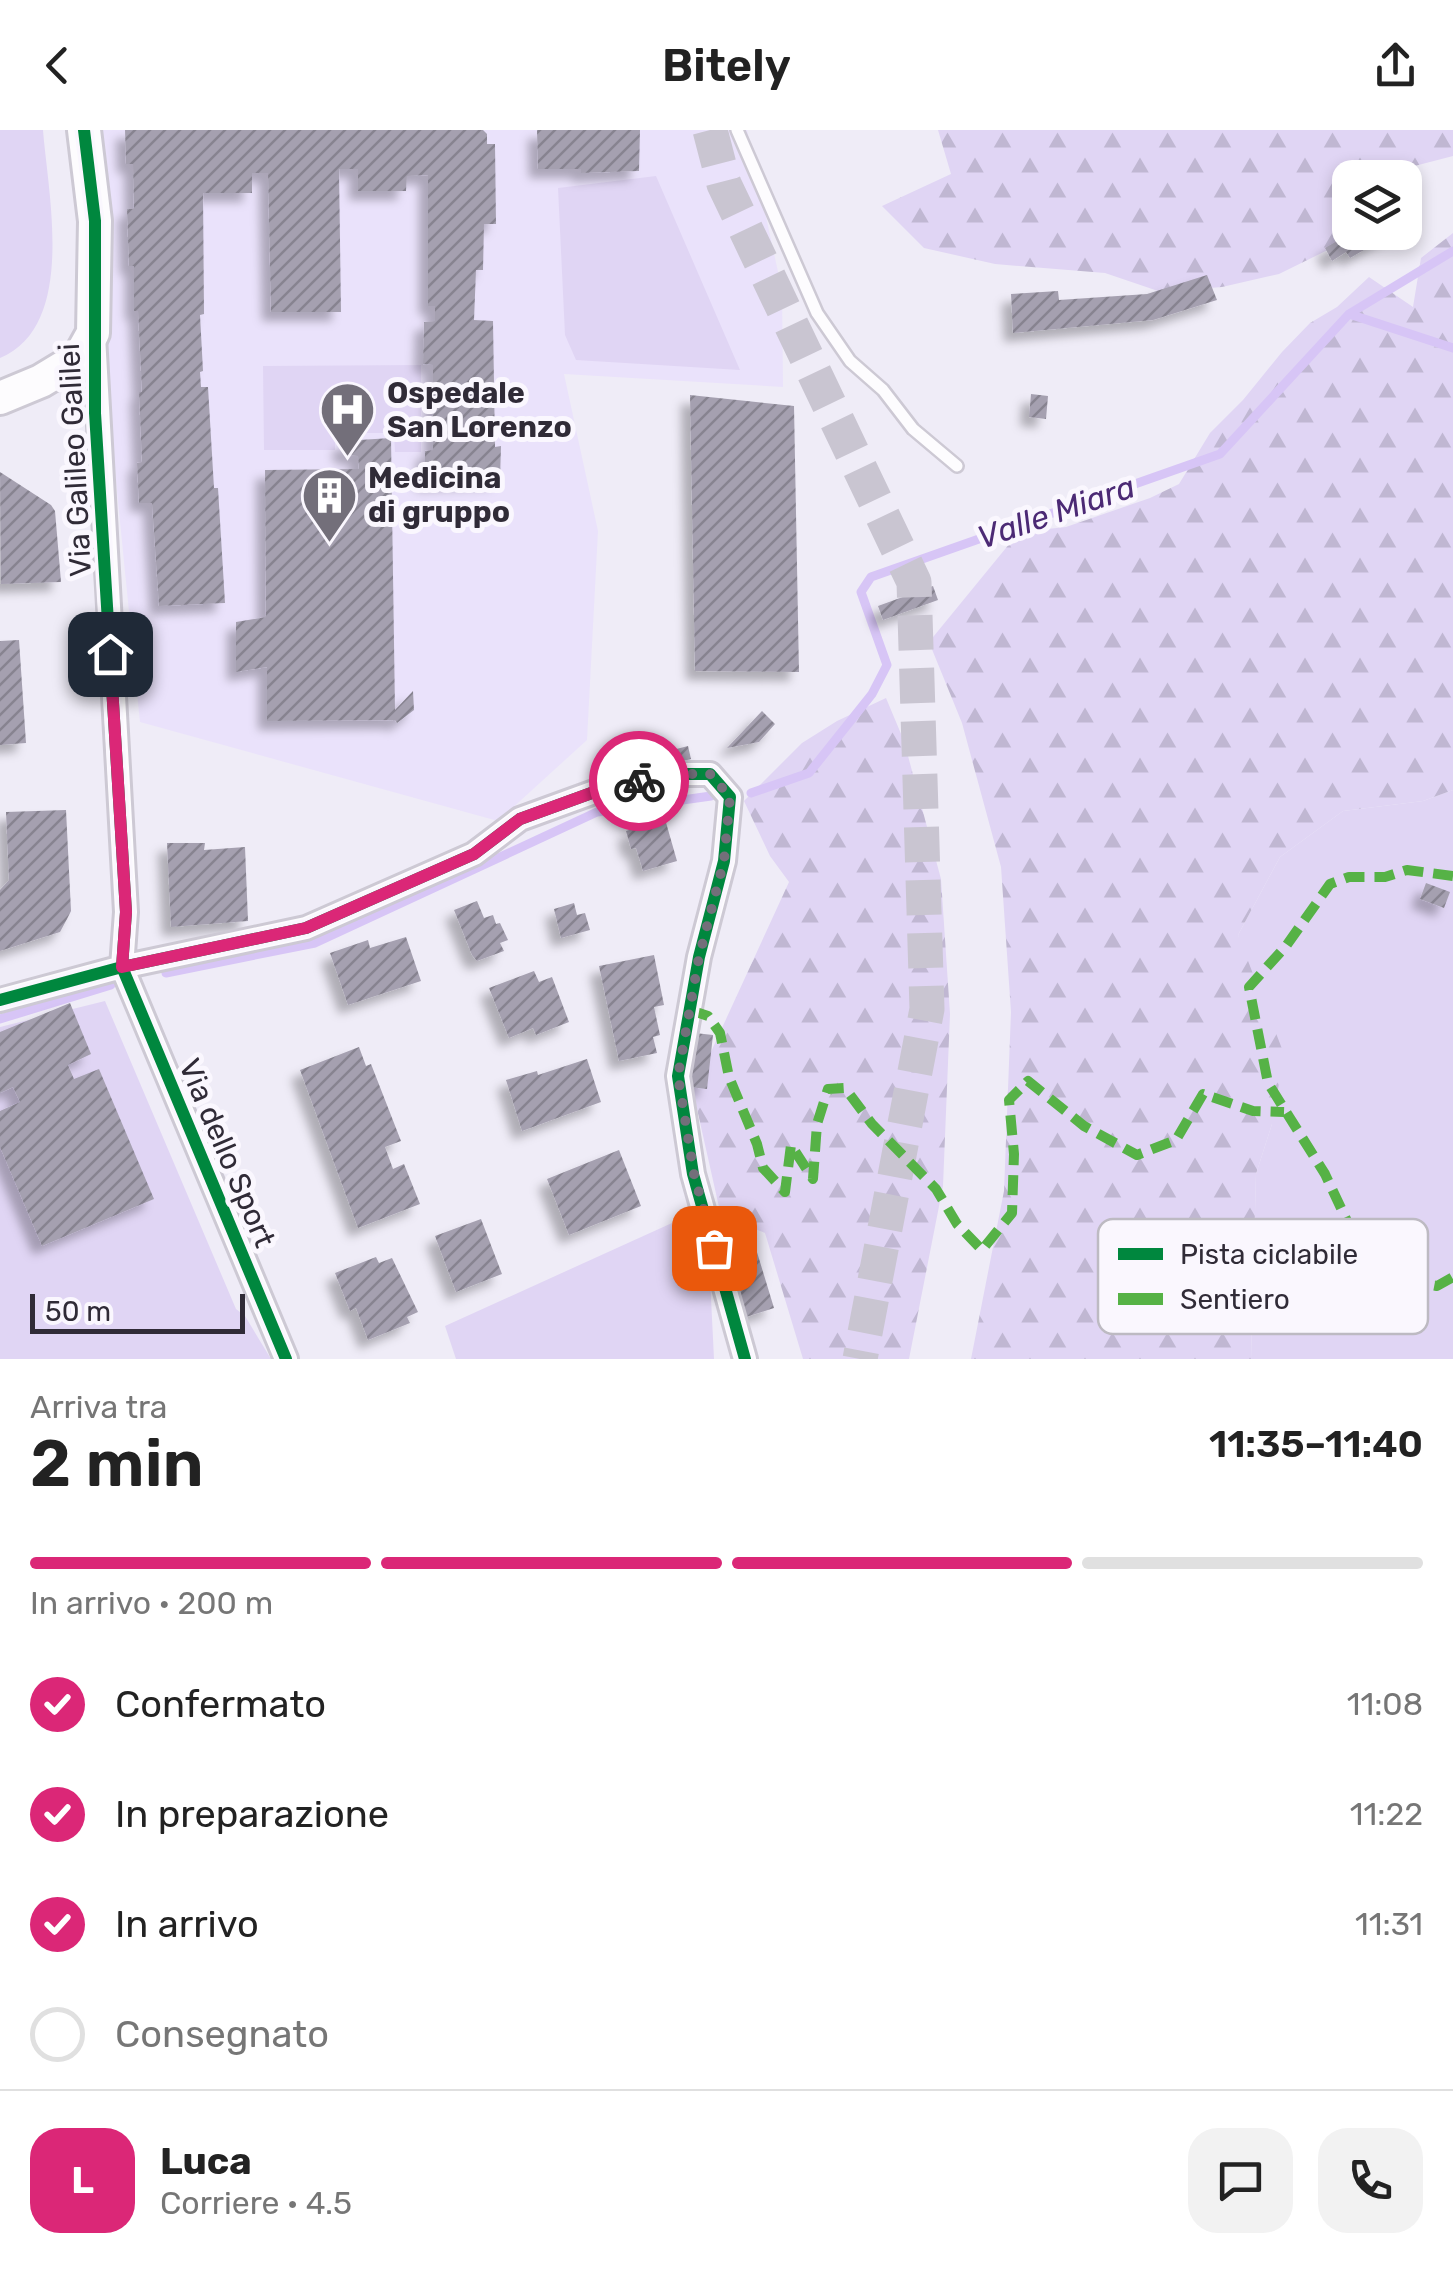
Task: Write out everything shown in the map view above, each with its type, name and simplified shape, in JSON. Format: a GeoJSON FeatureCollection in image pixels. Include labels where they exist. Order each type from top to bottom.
{"type":"FeatureCollection","features":[{"type":"Feature","properties":{"kind":"street","name":"Via Galileo Galilei"},"geometry":{"type":"LineString","coordinates":[[84,130],[95,221],[96,432],[126,912],[122,967]]}},
{"type":"Feature","properties":{"kind":"street"},"geometry":{"type":"LineString","coordinates":[[0,398],[41,381],[79,358],[94,333]]}},
{"type":"Feature","properties":{"kind":"street"},"geometry":{"type":"LineString","coordinates":[[0,1000],[122,967],[306,928],[474,854],[520,819],[608,787],[672,774],[710,774],[730,797],[724,861],[699,957],[678,1076],[694,1174],[745,1359]]}},
{"type":"Feature","properties":{"kind":"street","name":"Via dello Sport"},"geometry":{"type":"LineString","coordinates":[[122,967],[286,1359]]}},
{"type":"Feature","properties":{"kind":"lane"},"geometry":{"type":"LineString","coordinates":[[737,130],[817,313],[850,360],[883,390],[913,429],[957,466]]}},
{"type":"Feature","properties":{"kind":"shaded area","name":"Ospedale San Lorenzo"},"geometry":{"type":"Polygon","coordinates":[[[81,130],[747,130],[782,290],[783,387],[564,374],[598,531],[587,740],[498,821],[140,722],[81,130]]]}},
{"type":"Feature","properties":{"kind":"green space"},"geometry":{"type":"Polygon","coordinates":[[[0,130],[43,130],[52,256],[49,289],[40,318],[24,342],[0,358],[0,130]]]}},
{"type":"Feature","properties":{"kind":"green space"},"geometry":{"type":"Polygon","coordinates":[[[938,130],[1453,130],[1453,156],[1422,164],[1422,160],[1332,160],[1332,248],[1279,274],[1222,287],[1161,292],[1105,273],[995,264],[924,248],[882,206],[951,174],[938,130]]]}},
{"type":"Feature","properties":{"kind":"green space"},"geometry":{"type":"Polygon","coordinates":[[[656,176],[740,370],[576,360],[565,335],[558,188],[656,176]]]}},
{"type":"Feature","properties":{"kind":"green space"},"geometry":{"type":"Polygon","coordinates":[[[1453,233],[1453,790],[1423,801],[1343,811],[1280,857],[1238,935],[1284,1054],[1272,1124],[1256,1174],[1255,1219],[1098,1219],[1098,1334],[1252,1334],[1251,1359],[971,1359],[1004,1191],[1011,1012],[1001,867],[962,723],[929,642],[1019,532],[1066,527],[1179,484],[1210,433],[1282,352],[1310,323],[1337,307],[1369,277],[1413,307],[1421,258],[1453,233]]]}},
{"type":"Feature","properties":{"kind":"green space"},"geometry":{"type":"Polygon","coordinates":[[[421,365],[421,452],[395,452],[394,433],[335,433],[335,450],[264,450],[263,366],[421,365]]]}},
{"type":"Feature","properties":{"kind":"green space"},"geometry":{"type":"Polygon","coordinates":[[[886,698],[904,741],[941,879],[950,1014],[943,1186],[909,1359],[803,1359],[765,1233],[721,1216],[693,1091],[789,882],[770,856],[744,801],[802,743],[886,698]]]}},
{"type":"Feature","properties":{"kind":"green space"},"geometry":{"type":"Polygon","coordinates":[[[1453,790],[1453,1359],[1251,1359],[1252,1334],[1428,1334],[1428,1219],[1255,1219],[1256,1174],[1272,1124],[1238,935],[1280,857],[1343,811],[1423,801],[1453,790]]]}},
{"type":"Feature","properties":{"kind":"green space"},"geometry":{"type":"Polygon","coordinates":[[[105,1001],[236,1309],[245,1316],[271,1359],[0,1359],[0,1027],[105,1001]]]}},
{"type":"Feature","properties":{"kind":"green space"},"geometry":{"type":"Polygon","coordinates":[[[683,1218],[709,1257],[714,1359],[456,1359],[445,1326],[683,1218]]]}},
{"type":"Feature","properties":{"kind":"building"},"geometry":{"type":"Polygon","coordinates":[[[125,130],[483,130],[487,144],[495,144],[496,224],[484,224],[483,270],[476,270],[474,320],[493,321],[495,447],[501,446],[500,479],[425,482],[425,451],[433,450],[433,365],[423,364],[424,322],[435,321],[435,306],[428,306],[428,175],[407,176],[406,191],[358,191],[358,169],[339,169],[341,312],[271,312],[268,173],[252,173],[252,193],[203,193],[204,314],[200,315],[200,372],[201,387],[208,387],[225,603],[159,606],[152,503],[139,503],[137,463],[142,462],[142,392],[134,266],[129,266],[127,209],[134,209],[133,164],[126,164],[125,130]]]}},
{"type":"Feature","properties":{"kind":"building"},"geometry":{"type":"Polygon","coordinates":[[[537,130],[640,130],[639,171],[581,173],[581,169],[538,169],[537,130]]]}},
{"type":"Feature","properties":{"kind":"building"},"geometry":{"type":"Polygon","coordinates":[[[1332,244],[1332,250],[1364,250],[1350,258],[1346,252],[1332,261],[1325,248],[1332,244]]]}},
{"type":"Feature","properties":{"kind":"building"},"geometry":{"type":"Polygon","coordinates":[[[1207,275],[1217,300],[1153,320],[1013,333],[1011,294],[1058,291],[1059,300],[1147,294],[1207,275]]]}},
{"type":"Feature","properties":{"kind":"building"},"geometry":{"type":"Polygon","coordinates":[[[1031,394],[1048,396],[1046,419],[1029,417],[1031,394]]]}},
{"type":"Feature","properties":{"kind":"building"},"geometry":{"type":"Polygon","coordinates":[[[690,395],[794,406],[799,672],[695,671],[690,395]]]}},
{"type":"Feature","properties":{"kind":"building","name":"Medicina di gruppo"},"geometry":{"type":"Polygon","coordinates":[[[391,438],[395,710],[413,691],[414,710],[397,723],[267,721],[267,667],[236,672],[236,622],[266,617],[265,470],[359,469],[358,456],[346,455],[341,450],[343,441],[391,438]]]}},
{"type":"Feature","properties":{"kind":"building"},"geometry":{"type":"Polygon","coordinates":[[[0,472],[55,511],[61,582],[1,584],[0,472]]]}},
{"type":"Feature","properties":{"kind":"building"},"geometry":{"type":"Polygon","coordinates":[[[933,586],[938,600],[883,620],[878,606],[933,586]]]}},
{"type":"Feature","properties":{"kind":"building"},"geometry":{"type":"Polygon","coordinates":[[[19,640],[26,743],[0,745],[0,641],[19,640]]]}},
{"type":"Feature","properties":{"kind":"building"},"geometry":{"type":"Polygon","coordinates":[[[762,711],[775,724],[759,742],[727,748],[762,711]]]}},
{"type":"Feature","properties":{"kind":"building"},"geometry":{"type":"Polygon","coordinates":[[[688,746],[691,759],[665,766],[661,753],[688,746]]]}},
{"type":"Feature","properties":{"kind":"building"},"geometry":{"type":"Polygon","coordinates":[[[66,810],[71,911],[60,932],[0,951],[0,890],[9,880],[6,812],[66,810]]]}},
{"type":"Feature","properties":{"kind":"building"},"geometry":{"type":"Polygon","coordinates":[[[665,819],[677,861],[643,871],[626,831],[665,819]]]}},
{"type":"Feature","properties":{"kind":"building"},"geometry":{"type":"Polygon","coordinates":[[[167,843],[205,843],[204,850],[245,847],[248,921],[171,927],[167,843]]]}},
{"type":"Feature","properties":{"kind":"building"},"geometry":{"type":"Polygon","coordinates":[[[1426,883],[1450,892],[1444,908],[1420,899],[1426,883]]]}},
{"type":"Feature","properties":{"kind":"building"},"geometry":{"type":"Polygon","coordinates":[[[477,901],[484,918],[493,915],[508,940],[500,943],[504,951],[477,961],[454,910],[477,901]]]}},
{"type":"Feature","properties":{"kind":"building"},"geometry":{"type":"Polygon","coordinates":[[[574,903],[577,915],[585,913],[590,930],[561,938],[554,909],[574,903]]]}},
{"type":"Feature","properties":{"kind":"building"},"geometry":{"type":"Polygon","coordinates":[[[406,937],[421,981],[348,1005],[330,953],[368,940],[370,948],[406,937]]]}},
{"type":"Feature","properties":{"kind":"building"},"geometry":{"type":"Polygon","coordinates":[[[654,955],[664,1005],[654,1007],[660,1035],[653,1037],[657,1053],[619,1061],[599,966],[654,955]]]}},
{"type":"Feature","properties":{"kind":"building"},"geometry":{"type":"Polygon","coordinates":[[[534,971],[539,982],[552,977],[569,1022],[536,1035],[533,1028],[509,1038],[489,988],[534,971]]]}},
{"type":"Feature","properties":{"kind":"building"},"geometry":{"type":"Polygon","coordinates":[[[70,1003],[91,1054],[68,1065],[74,1079],[99,1069],[154,1199],[42,1246],[0,1147],[0,1111],[20,1102],[13,1087],[0,1093],[0,1032],[70,1003]]]}},
{"type":"Feature","properties":{"kind":"building"},"geometry":{"type":"Polygon","coordinates":[[[695,1033],[713,1035],[707,1089],[689,1087],[695,1033]]]}},
{"type":"Feature","properties":{"kind":"building"},"geometry":{"type":"Polygon","coordinates":[[[359,1047],[366,1066],[371,1064],[401,1141],[385,1147],[393,1169],[404,1164],[420,1204],[358,1228],[300,1070],[359,1047]]]}},
{"type":"Feature","properties":{"kind":"building"},"geometry":{"type":"Polygon","coordinates":[[[587,1059],[601,1102],[522,1131],[506,1080],[537,1071],[538,1075],[587,1059]]]}},
{"type":"Feature","properties":{"kind":"building"},"geometry":{"type":"Polygon","coordinates":[[[619,1150],[641,1206],[569,1235],[547,1179],[619,1150]]]}},
{"type":"Feature","properties":{"kind":"building"},"geometry":{"type":"Polygon","coordinates":[[[481,1219],[502,1274],[456,1292],[435,1236],[481,1219]]]}},
{"type":"Feature","properties":{"kind":"building"},"geometry":{"type":"Polygon","coordinates":[[[753,1239],[774,1308],[743,1318],[717,1251],[753,1239]]]}},
{"type":"Feature","properties":{"kind":"building"},"geometry":{"type":"Polygon","coordinates":[[[376,1257],[379,1263],[392,1258],[418,1312],[407,1317],[410,1323],[368,1340],[356,1308],[350,1311],[335,1273],[376,1257]]]}},
{"type":"Feature","properties":{"kind":"waterway","name":"Valle Miara"},"geometry":{"type":"LineString","coordinates":[[751,793],[809,773],[872,694],[887,665],[861,592],[871,577],[1220,454],[1349,314],[1453,251]]}},
{"type":"Feature","properties":{"kind":"waterway"},"geometry":{"type":"LineString","coordinates":[[1349,314],[1453,348]]}},
{"type":"Feature","properties":{"kind":"waterway","name":"Valle Miara"},"geometry":{"type":"LineString","coordinates":[[166,973],[315,943],[597,812],[711,796]]}},
{"type":"Feature","properties":{"kind":"waterway","name":"Valle Miara"},"geometry":{"type":"LineString","coordinates":[[0,1019],[111,985]]}},
{"type":"Feature","properties":{"kind":"tunnel"},"geometry":{"type":"LineString","coordinates":[[710,130],[724,184],[914,582],[927,1009],[860,1359]]}},
{"type":"Feature","properties":{"kind":"marked path"},"geometry":{"type":"LineString","coordinates":[[1346,1219],[1325,1174],[1268,1083],[1249,987],[1286,946],[1330,884],[1349,877],[1385,877],[1407,870],[1453,876]]}},
{"type":"Feature","properties":{"kind":"marked path"},"geometry":{"type":"LineString","coordinates":[[690,1010],[708,1016],[720,1033],[729,1077],[763,1168],[785,1192],[791,1145],[813,1179],[817,1124],[828,1089],[845,1088],[872,1124],[936,1189],[957,1224],[982,1250],[1012,1213],[1014,1154],[1009,1100],[1028,1081],[1084,1126],[1137,1155],[1176,1140],[1203,1094],[1253,1111],[1284,1112]]}},
{"type":"Feature","properties":{"kind":"marked path"},"geometry":{"type":"LineString","coordinates":[[1428,1284],[1437,1286],[1453,1277]]}},
{"type":"Feature","properties":{"kind":"cycle path"},"geometry":{"type":"LineString","coordinates":[[84,130],[95,221],[95,413],[126,912],[122,967],[286,1359]]}},
{"type":"Feature","properties":{"kind":"cycle path"},"geometry":{"type":"LineString","coordinates":[[0,1000],[122,967],[306,928],[474,854],[520,819],[608,787],[672,774],[710,774],[730,797],[724,861],[699,957],[678,1076],[693,1174],[745,1359]]}},
{"type":"Feature","properties":{"kind":"way so far"},"geometry":{"type":"LineString","coordinates":[[639,781],[672,774],[710,774],[730,797],[724,861],[699,957],[678,1076],[694,1174],[714,1248]]}},
{"type":"Feature","properties":{"kind":"place","name":"Ospedale San Lorenzo"},"geometry":{"type":"Point","coordinates":[348,459]}},
{"type":"Feature","properties":{"kind":"place","name":"Medicina di gruppo"},"geometry":{"type":"Point","coordinates":[329,544]}},
{"type":"Feature","properties":{"kind":"route"},"geometry":{"type":"LineString","coordinates":[[110,654],[126,912],[122,967],[306,928],[474,854],[520,819],[608,787],[639,781]]}}]}
